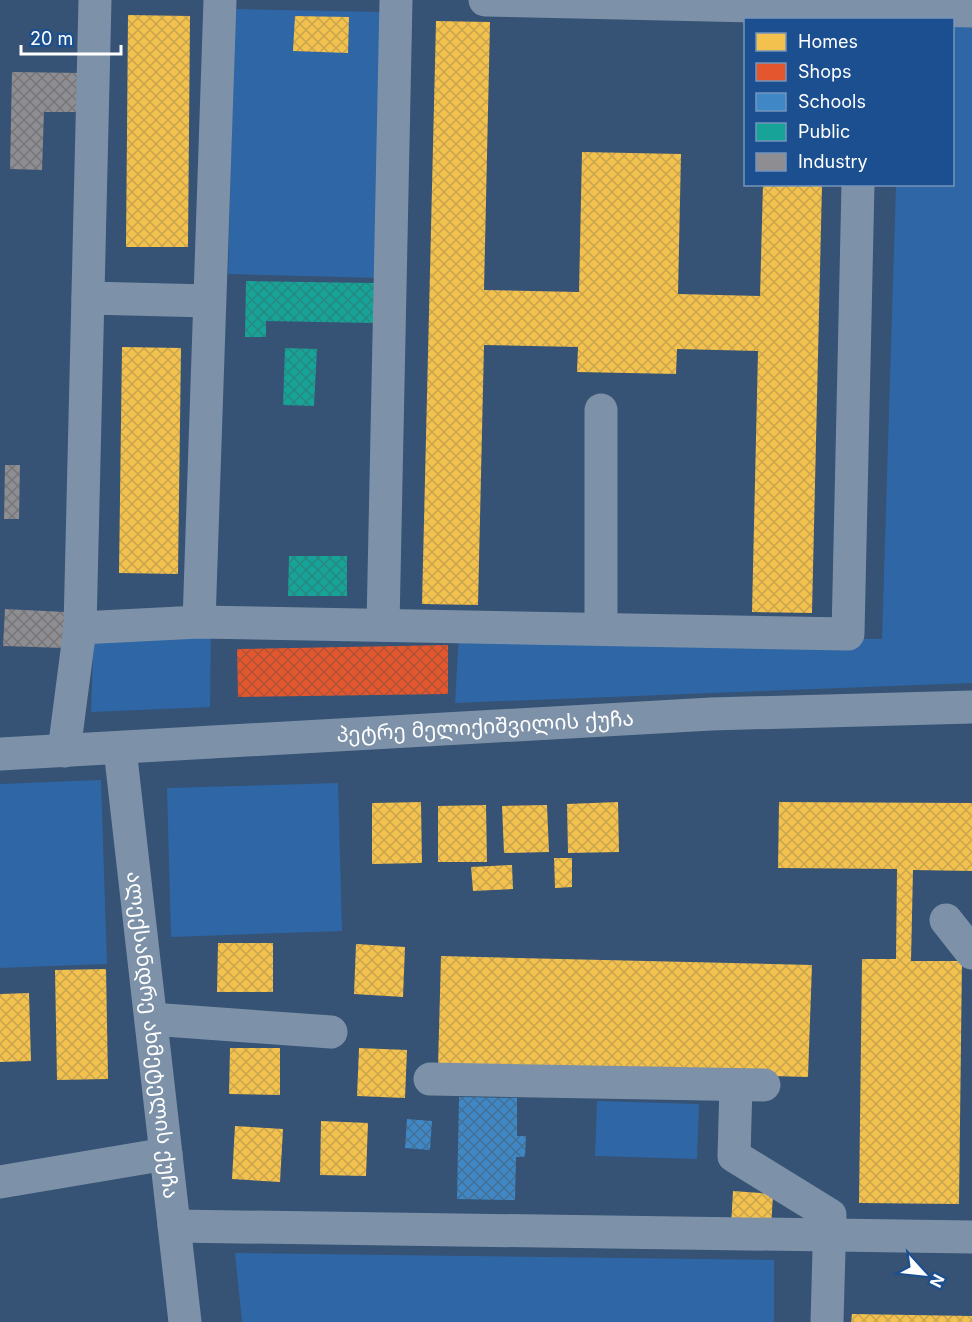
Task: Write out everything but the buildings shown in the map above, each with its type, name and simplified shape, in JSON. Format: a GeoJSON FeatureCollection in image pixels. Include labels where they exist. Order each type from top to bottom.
{"type":"FeatureCollection","features":[{"type":"Feature","properties":{"kind":"street"},"geometry":{"type":"LineString","coordinates":[[64,751],[80,628],[95,0]]}},
{"type":"Feature","properties":{"kind":"street"},"geometry":{"type":"LineString","coordinates":[[199,622],[220,0]]}},
{"type":"Feature","properties":{"kind":"street"},"geometry":{"type":"LineString","coordinates":[[383,625],[396,0]]}},
{"type":"Feature","properties":{"kind":"street"},"geometry":{"type":"LineString","coordinates":[[485,0],[861,14],[972,11]]}},
{"type":"Feature","properties":{"kind":"street"},"geometry":{"type":"LineString","coordinates":[[80,628],[199,622],[848,634],[858,186]]}},
{"type":"Feature","properties":{"kind":"street"},"geometry":{"type":"LineString","coordinates":[[88,298],[209,301]]}},
{"type":"Feature","properties":{"kind":"street"},"geometry":{"type":"LineString","coordinates":[[601,410],[601,629]]}},
{"type":"Feature","properties":{"kind":"street","name":"პეტრე მელიქიშვილის ქუჩა"},"geometry":{"type":"LineString","coordinates":[[0,753],[120,749],[711,714],[972,707]]}},
{"type":"Feature","properties":{"kind":"street","name":"ალექსანდრე ახმეტელის ქუჩა"},"geometry":{"type":"LineString","coordinates":[[120,749],[185,1322]]}},
{"type":"Feature","properties":{"kind":"street"},"geometry":{"type":"LineString","coordinates":[[946,920],[972,952]]}},
{"type":"Feature","properties":{"kind":"street"},"geometry":{"type":"LineString","coordinates":[[151,1019],[331,1032]]}},
{"type":"Feature","properties":{"kind":"street"},"geometry":{"type":"LineString","coordinates":[[430,1079],[750,1085],[734,1156],[830,1215],[827,1322]]}},
{"type":"Feature","properties":{"kind":"street"},"geometry":{"type":"LineString","coordinates":[[0,1182],[166,1154]]}},
{"type":"Feature","properties":{"kind":"street"},"geometry":{"type":"LineString","coordinates":[[174,1226],[972,1237]]}},
{"type":"Feature","properties":{"kind":"shaded area"},"geometry":{"type":"Polygon","coordinates":[[[235,9],[387,12],[380,278],[228,274],[235,9]]]}},
{"type":"Feature","properties":{"kind":"shaded area"},"geometry":{"type":"Polygon","coordinates":[[[954,26],[972,26],[972,683],[455,703],[459,634],[882,639],[896,186],[954,186],[954,26]]]}},
{"type":"Feature","properties":{"kind":"shaded area"},"geometry":{"type":"Polygon","coordinates":[[[211,625],[210,707],[91,712],[94,631],[211,625]]]}},
{"type":"Feature","properties":{"kind":"shaded area"},"geometry":{"type":"Polygon","coordinates":[[[101,780],[107,964],[0,968],[0,784],[101,780]]]}},
{"type":"Feature","properties":{"kind":"shaded area"},"geometry":{"type":"Polygon","coordinates":[[[338,783],[342,931],[171,937],[167,788],[338,783]]]}},
{"type":"Feature","properties":{"kind":"shaded area"},"geometry":{"type":"Polygon","coordinates":[[[597,1101],[699,1104],[697,1159],[595,1156],[597,1101]]]}},
{"type":"Feature","properties":{"kind":"shaded area"},"geometry":{"type":"Polygon","coordinates":[[[235,1253],[774,1260],[774,1322],[242,1322],[235,1253]]]}}]}
